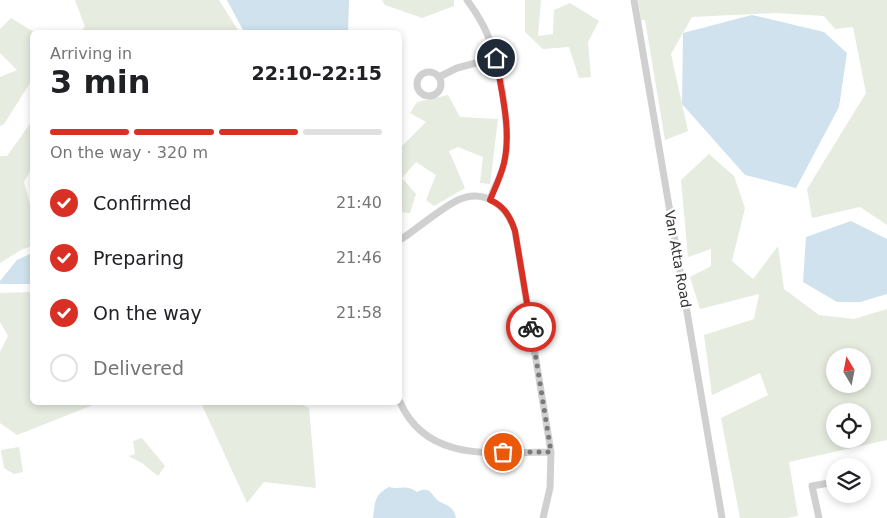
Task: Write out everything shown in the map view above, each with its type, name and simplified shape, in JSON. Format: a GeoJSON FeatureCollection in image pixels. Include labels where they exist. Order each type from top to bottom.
{"type":"FeatureCollection","features":[{"type":"Feature","properties":{"kind":"street"},"geometry":{"type":"LineString","coordinates":[[467,0],[488,35],[496,58],[506,119],[507,142],[504,164],[490,200]]}},
{"type":"Feature","properties":{"kind":"street","name":"Van Atta Road"},"geometry":{"type":"LineString","coordinates":[[634,0],[722,518]]}},
{"type":"Feature","properties":{"kind":"street"},"geometry":{"type":"LineString","coordinates":[[439,77],[457,68],[496,58]]}},
{"type":"Feature","properties":{"kind":"street"},"geometry":{"type":"LineString","coordinates":[[402,239],[459,200],[472,197],[490,200],[506,211],[512,220],[551,452],[550,488],[543,518]]}},
{"type":"Feature","properties":{"kind":"street"},"geometry":{"type":"LineString","coordinates":[[402,405],[416,427],[431,439],[449,448],[470,452],[551,452]]}},
{"type":"Feature","properties":{"kind":"street"},"geometry":{"type":"LineString","coordinates":[[819,518],[812,486],[826,484]]}},
{"type":"Feature","properties":{"kind":"shaded area"},"geometry":{"type":"Polygon","coordinates":[[[75,0],[219,0],[238,30],[81,30],[85,27],[75,0]]]}},
{"type":"Feature","properties":{"kind":"shaded area"},"geometry":{"type":"Polygon","coordinates":[[[382,0],[454,0],[454,6],[422,18],[385,5],[382,0]]]}},
{"type":"Feature","properties":{"kind":"shaded area"},"geometry":{"type":"Polygon","coordinates":[[[525,0],[541,0],[538,36],[553,34],[554,10],[570,3],[599,21],[588,42],[591,77],[579,78],[569,47],[543,49],[525,32],[525,0]]]}},
{"type":"Feature","properties":{"kind":"shaded area"},"geometry":{"type":"Polygon","coordinates":[[[638,0],[887,0],[887,225],[860,207],[812,218],[807,189],[866,93],[853,27],[835,29],[824,16],[776,13],[692,17],[671,54],[688,131],[665,140],[645,20],[641,20],[638,0]]]}},
{"type":"Feature","properties":{"kind":"shaded area"},"geometry":{"type":"Polygon","coordinates":[[[11,18],[31,30],[30,83],[4,124],[0,126],[0,77],[17,70],[0,53],[0,29],[11,18]]]}},
{"type":"Feature","properties":{"kind":"shaded area"},"geometry":{"type":"Polygon","coordinates":[[[448,95],[460,117],[498,119],[490,184],[480,183],[483,157],[458,147],[449,151],[465,188],[434,206],[426,200],[436,175],[416,162],[402,178],[402,146],[426,122],[410,113],[417,102],[448,95]]]}},
{"type":"Feature","properties":{"kind":"shaded area"},"geometry":{"type":"Polygon","coordinates":[[[30,124],[30,172],[24,182],[30,204],[30,247],[0,263],[0,156],[7,156],[30,124]]]}},
{"type":"Feature","properties":{"kind":"shaded area"},"geometry":{"type":"Polygon","coordinates":[[[709,154],[734,176],[745,208],[732,261],[753,279],[778,246],[784,289],[819,315],[854,319],[887,309],[887,440],[871,444],[871,403],[826,403],[826,448],[851,448],[789,462],[798,516],[787,518],[740,518],[721,418],[768,395],[760,373],[712,395],[704,335],[754,319],[759,294],[700,309],[690,277],[711,266],[711,249],[688,257],[681,180],[709,154]]]}},
{"type":"Feature","properties":{"kind":"shaded area"},"geometry":{"type":"Polygon","coordinates":[[[402,178],[416,194],[410,213],[402,212],[402,178]]]}},
{"type":"Feature","properties":{"kind":"shaded area"},"geometry":{"type":"Polygon","coordinates":[[[30,292],[30,405],[93,405],[17,435],[0,423],[0,352],[8,336],[0,322],[0,293],[30,292]]]}},
{"type":"Feature","properties":{"kind":"shaded area"},"geometry":{"type":"Polygon","coordinates":[[[202,405],[302,405],[309,408],[316,488],[264,482],[247,503],[202,405]]]}},
{"type":"Feature","properties":{"kind":"shaded area"},"geometry":{"type":"Polygon","coordinates":[[[142,438],[165,466],[158,476],[142,463],[129,456],[135,454],[133,441],[142,438]]]}},
{"type":"Feature","properties":{"kind":"shaded area"},"geometry":{"type":"Polygon","coordinates":[[[19,447],[23,472],[14,474],[4,468],[1,450],[19,447]]]}},
{"type":"Feature","properties":{"kind":"water"},"geometry":{"type":"Polygon","coordinates":[[[227,0],[349,0],[348,30],[243,30],[227,0]]]}},
{"type":"Feature","properties":{"kind":"water"},"geometry":{"type":"Polygon","coordinates":[[[752,15],[824,32],[847,53],[839,107],[796,188],[745,175],[682,104],[683,33],[752,15]]]}},
{"type":"Feature","properties":{"kind":"water"},"geometry":{"type":"Polygon","coordinates":[[[851,221],[887,239],[887,294],[860,302],[837,302],[803,282],[806,237],[851,221]]]}},
{"type":"Feature","properties":{"kind":"water"},"geometry":{"type":"Polygon","coordinates":[[[30,254],[30,284],[0,284],[0,281],[17,260],[30,254]]]}},
{"type":"Feature","properties":{"kind":"water"},"geometry":{"type":"Polygon","coordinates":[[[389,487],[410,488],[417,492],[426,490],[431,492],[437,500],[451,508],[456,518],[373,518],[378,496],[389,487]]]}},
{"type":"Feature","properties":{"kind":"way so far"},"geometry":{"type":"LineString","coordinates":[[503,452],[551,452],[531,327]]}},
{"type":"Feature","properties":{"kind":"route"},"geometry":{"type":"LineString","coordinates":[[496,58],[506,119],[507,142],[504,164],[490,200],[501,206],[512,220],[531,327]]}}]}
